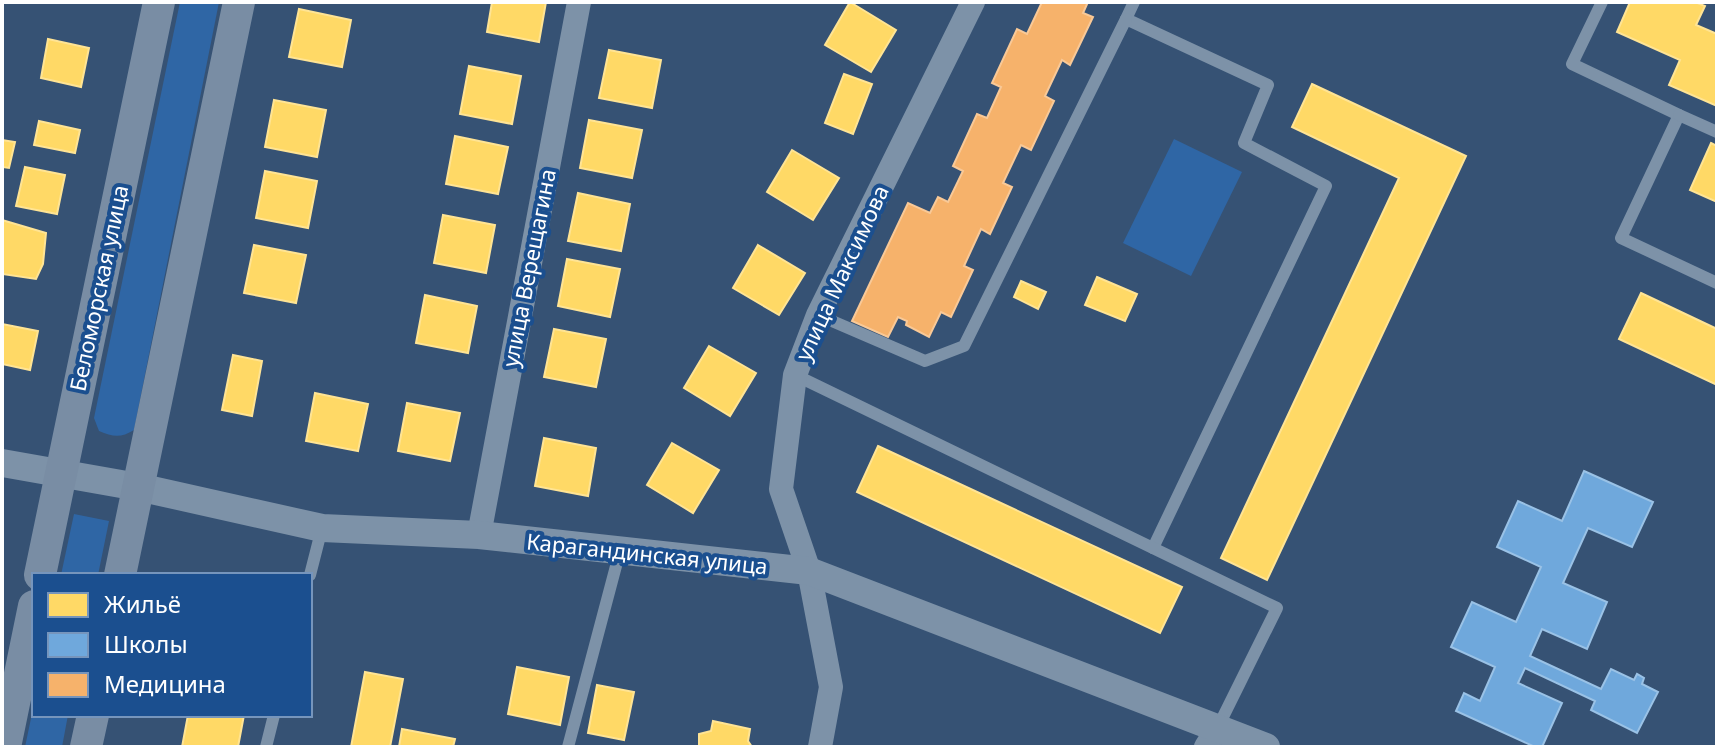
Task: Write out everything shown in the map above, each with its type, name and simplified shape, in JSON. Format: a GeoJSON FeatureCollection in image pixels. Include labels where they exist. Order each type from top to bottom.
{"type":"FeatureCollection","features":[{"type":"Feature","properties":{"kind":"main road","name":"Беломорская улица"},"geometry":{"type":"LineString","coordinates":[[40,573],[159,2]]}},
{"type":"Feature","properties":{"kind":"main road"},"geometry":{"type":"LineString","coordinates":[[120,573],[239,2]]}},
{"type":"Feature","properties":{"kind":"main road"},"geometry":{"type":"LineString","coordinates":[[5,747],[32,616]]}},
{"type":"Feature","properties":{"kind":"main road"},"geometry":{"type":"LineString","coordinates":[[86,747],[93,717]]}},
{"type":"Feature","properties":{"kind":"street","name":"улица Верещагина"},"geometry":{"type":"LineString","coordinates":[[479,535],[579,2]]}},
{"type":"Feature","properties":{"kind":"street","name":"улица Максимова"},"geometry":{"type":"LineString","coordinates":[[820,747],[831,687],[809,571],[781,489],[795,375],[818,315],[973,2]]}},
{"type":"Feature","properties":{"kind":"street","name":"Карагандинская улица"},"geometry":{"type":"LineString","coordinates":[[2,463],[138,487],[322,528],[479,535],[809,571],[1212,738],[1266,747]]}},
{"type":"Feature","properties":{"kind":"lane"},"geometry":{"type":"LineString","coordinates":[[818,315],[925,361],[964,346],[1134,2]]}},
{"type":"Feature","properties":{"kind":"lane"},"geometry":{"type":"LineString","coordinates":[[1602,2],[1572,64],[1717,132]]}},
{"type":"Feature","properties":{"kind":"lane"},"geometry":{"type":"LineString","coordinates":[[1126,19],[1268,85],[1244,143],[1326,186],[1153,548]]}},
{"type":"Feature","properties":{"kind":"lane"},"geometry":{"type":"LineString","coordinates":[[1679,115],[1621,238],[1717,283]]}},
{"type":"Feature","properties":{"kind":"lane"},"geometry":{"type":"LineString","coordinates":[[795,375],[1277,608],[1212,738]]}},
{"type":"Feature","properties":{"kind":"lane"},"geometry":{"type":"LineString","coordinates":[[311,573],[322,528]]}},
{"type":"Feature","properties":{"kind":"lane"},"geometry":{"type":"LineString","coordinates":[[568,747],[620,551]]}},
{"type":"Feature","properties":{"kind":"lane"},"geometry":{"type":"LineString","coordinates":[[266,747],[274,717]]}},
{"type":"Feature","properties":{"kind":"shaded area"},"geometry":{"type":"Polygon","coordinates":[[[180,2],[219,2],[134,430],[113,435],[99,431],[94,418],[180,2]]]}},
{"type":"Feature","properties":{"kind":"shaded area"},"geometry":{"type":"Polygon","coordinates":[[[1174,139],[1242,172],[1191,276],[1123,243],[1174,139]]]}},
{"type":"Feature","properties":{"kind":"shaded area"},"geometry":{"type":"Polygon","coordinates":[[[74,514],[109,521],[98,573],[61,573],[74,514]]]}},
{"type":"Feature","properties":{"kind":"shaded area"},"geometry":{"type":"Polygon","coordinates":[[[32,714],[32,717],[68,717],[62,747],[25,747],[32,714]]]}},
{"type":"Feature","properties":{"kind":"building: Жильё"},"geometry":{"type":"Polygon","coordinates":[[[492,2],[546,2],[539,42],[487,32],[492,2]]]}},
{"type":"Feature","properties":{"kind":"building: Жильё"},"geometry":{"type":"Polygon","coordinates":[[[850,2],[896,30],[871,72],[825,45],[850,2]]]}},
{"type":"Feature","properties":{"kind":"building: Жильё"},"geometry":{"type":"Polygon","coordinates":[[[1630,2],[1695,2],[1705,6],[1696,25],[1717,34],[1717,106],[1669,85],[1680,60],[1617,32],[1630,2]]]}},
{"type":"Feature","properties":{"kind":"building: Жильё"},"geometry":{"type":"Polygon","coordinates":[[[299,9],[351,20],[342,67],[289,57],[299,9]]]}},
{"type":"Feature","properties":{"kind":"building: Жильё"},"geometry":{"type":"Polygon","coordinates":[[[48,39],[89,48],[81,87],[41,78],[48,39]]]}},
{"type":"Feature","properties":{"kind":"building: Жильё"},"geometry":{"type":"Polygon","coordinates":[[[609,50],[661,60],[652,108],[599,98],[609,50]]]}},
{"type":"Feature","properties":{"kind":"building: Жильё"},"geometry":{"type":"Polygon","coordinates":[[[469,66],[521,76],[512,124],[460,114],[469,66]]]}},
{"type":"Feature","properties":{"kind":"building: Жильё"},"geometry":{"type":"Polygon","coordinates":[[[844,74],[872,84],[853,134],[825,123],[844,74]]]}},
{"type":"Feature","properties":{"kind":"building: Жильё"},"geometry":{"type":"Polygon","coordinates":[[[1312,84],[1466,156],[1267,580],[1221,558],[1399,178],[1292,127],[1312,84]]]}},
{"type":"Feature","properties":{"kind":"building: Жильё"},"geometry":{"type":"Polygon","coordinates":[[[274,100],[326,110],[317,157],[265,147],[274,100]]]}},
{"type":"Feature","properties":{"kind":"building: Жильё"},"geometry":{"type":"Polygon","coordinates":[[[589,120],[642,130],[632,178],[580,168],[589,120]]]}},
{"type":"Feature","properties":{"kind":"building: Жильё"},"geometry":{"type":"Polygon","coordinates":[[[39,121],[80,130],[75,153],[34,145],[39,121]]]}},
{"type":"Feature","properties":{"kind":"building: Жильё"},"geometry":{"type":"Polygon","coordinates":[[[455,136],[508,147],[498,194],[446,184],[455,136]]]}},
{"type":"Feature","properties":{"kind":"building: Жильё"},"geometry":{"type":"Polygon","coordinates":[[[2,140],[15,142],[9,168],[2,167],[2,140]]]}},
{"type":"Feature","properties":{"kind":"building: Жильё"},"geometry":{"type":"Polygon","coordinates":[[[1711,143],[1717,146],[1717,202],[1690,190],[1711,143]]]}},
{"type":"Feature","properties":{"kind":"building: Жильё"},"geometry":{"type":"Polygon","coordinates":[[[792,150],[839,178],[813,220],[767,192],[792,150]]]}},
{"type":"Feature","properties":{"kind":"building: Жильё"},"geometry":{"type":"Polygon","coordinates":[[[25,167],[65,175],[57,214],[16,206],[25,167]]]}},
{"type":"Feature","properties":{"kind":"building: Жильё"},"geometry":{"type":"Polygon","coordinates":[[[265,171],[317,181],[308,228],[256,218],[265,171]]]}},
{"type":"Feature","properties":{"kind":"building: Жильё"},"geometry":{"type":"Polygon","coordinates":[[[578,193],[630,204],[621,251],[568,241],[578,193]]]}},
{"type":"Feature","properties":{"kind":"building: Жильё"},"geometry":{"type":"Polygon","coordinates":[[[443,215],[495,225],[486,273],[434,263],[443,215]]]}},
{"type":"Feature","properties":{"kind":"building: Жильё"},"geometry":{"type":"Polygon","coordinates":[[[2,220],[46,233],[43,264],[36,279],[2,274],[2,220]]]}},
{"type":"Feature","properties":{"kind":"building: Жильё"},"geometry":{"type":"Polygon","coordinates":[[[254,245],[306,255],[296,303],[244,293],[254,245]]]}},
{"type":"Feature","properties":{"kind":"building: Жильё"},"geometry":{"type":"Polygon","coordinates":[[[758,245],[805,273],[779,315],[733,288],[758,245]]]}},
{"type":"Feature","properties":{"kind":"building: Жильё"},"geometry":{"type":"Polygon","coordinates":[[[567,259],[620,269],[610,317],[558,306],[567,259]]]}},
{"type":"Feature","properties":{"kind":"building: Жильё"},"geometry":{"type":"Polygon","coordinates":[[[1097,277],[1137,294],[1125,321],[1085,305],[1097,277]]]}},
{"type":"Feature","properties":{"kind":"building: Жильё"},"geometry":{"type":"Polygon","coordinates":[[[1021,281],[1046,292],[1038,309],[1014,297],[1021,281]]]}},
{"type":"Feature","properties":{"kind":"building: Жильё"},"geometry":{"type":"Polygon","coordinates":[[[1641,293],[1717,329],[1717,385],[1619,339],[1641,293]]]}},
{"type":"Feature","properties":{"kind":"building: Жильё"},"geometry":{"type":"Polygon","coordinates":[[[425,295],[477,306],[468,353],[416,343],[425,295]]]}},
{"type":"Feature","properties":{"kind":"building: Жильё"},"geometry":{"type":"Polygon","coordinates":[[[2,324],[38,331],[30,370],[2,364],[2,324]]]}},
{"type":"Feature","properties":{"kind":"building: Жильё"},"geometry":{"type":"Polygon","coordinates":[[[554,329],[606,339],[596,387],[544,377],[554,329]]]}},
{"type":"Feature","properties":{"kind":"building: Жильё"},"geometry":{"type":"Polygon","coordinates":[[[709,346],[756,373],[730,416],[684,388],[709,346]]]}},
{"type":"Feature","properties":{"kind":"building: Жильё"},"geometry":{"type":"Polygon","coordinates":[[[233,355],[262,361],[252,416],[222,410],[233,355]]]}},
{"type":"Feature","properties":{"kind":"building: Жильё"},"geometry":{"type":"Polygon","coordinates":[[[315,393],[368,404],[358,451],[306,441],[315,393]]]}},
{"type":"Feature","properties":{"kind":"building: Жильё"},"geometry":{"type":"Polygon","coordinates":[[[407,403],[460,413],[450,461],[398,451],[407,403]]]}},
{"type":"Feature","properties":{"kind":"building: Жильё"},"geometry":{"type":"Polygon","coordinates":[[[544,438],[596,448],[588,496],[535,486],[544,438]]]}},
{"type":"Feature","properties":{"kind":"building: Жильё"},"geometry":{"type":"Polygon","coordinates":[[[672,443],[719,470],[693,513],[647,485],[672,443]]]}},
{"type":"Feature","properties":{"kind":"building: Жильё"},"geometry":{"type":"Polygon","coordinates":[[[878,446],[1182,587],[1160,633],[857,492],[878,446]]]}},
{"type":"Feature","properties":{"kind":"building: Жильё"},"geometry":{"type":"Polygon","coordinates":[[[517,667],[569,677],[560,725],[508,714],[517,667]]]}},
{"type":"Feature","properties":{"kind":"building: Жильё"},"geometry":{"type":"Polygon","coordinates":[[[365,672],[403,679],[390,747],[351,747],[365,672]]]}},
{"type":"Feature","properties":{"kind":"building: Жильё"},"geometry":{"type":"Polygon","coordinates":[[[597,685],[634,692],[624,740],[588,733],[597,685]]]}},
{"type":"Feature","properties":{"kind":"building: Жильё"},"geometry":{"type":"Polygon","coordinates":[[[188,717],[244,717],[238,747],[182,747],[188,717]]]}},
{"type":"Feature","properties":{"kind":"building: Жильё"},"geometry":{"type":"Polygon","coordinates":[[[713,721],[750,729],[748,741],[752,747],[699,747],[699,734],[711,731],[713,721]]]}},
{"type":"Feature","properties":{"kind":"building: Жильё"},"geometry":{"type":"Polygon","coordinates":[[[402,729],[455,739],[453,747],[399,747],[402,729]]]}},
{"type":"Feature","properties":{"kind":"building: Школы"},"geometry":{"type":"Polygon","coordinates":[[[1584,471],[1653,502],[1632,547],[1588,528],[1563,583],[1607,602],[1587,649],[1542,629],[1530,656],[1601,689],[1611,669],[1634,680],[1637,674],[1644,678],[1642,684],[1658,692],[1637,733],[1591,710],[1595,701],[1525,668],[1518,683],[1562,703],[1542,747],[1535,747],[1456,711],[1464,693],[1480,701],[1495,667],[1451,647],[1472,602],[1516,622],[1541,567],[1497,547],[1518,501],[1562,521],[1584,471]]]}},
{"type":"Feature","properties":{"kind":"building: Медицина"},"geometry":{"type":"Polygon","coordinates":[[[1042,2],[1088,2],[1083,13],[1093,17],[1070,65],[1062,60],[1045,96],[1054,101],[1031,150],[1021,145],[1003,183],[1012,187],[990,234],[981,229],[964,266],[973,270],[951,317],[941,312],[929,337],[898,317],[888,337],[852,321],[908,203],[930,213],[938,197],[948,202],[963,171],[953,166],[977,114],[987,118],[1001,87],[992,83],[1017,29],[1027,34],[1042,2]]]}}]}
